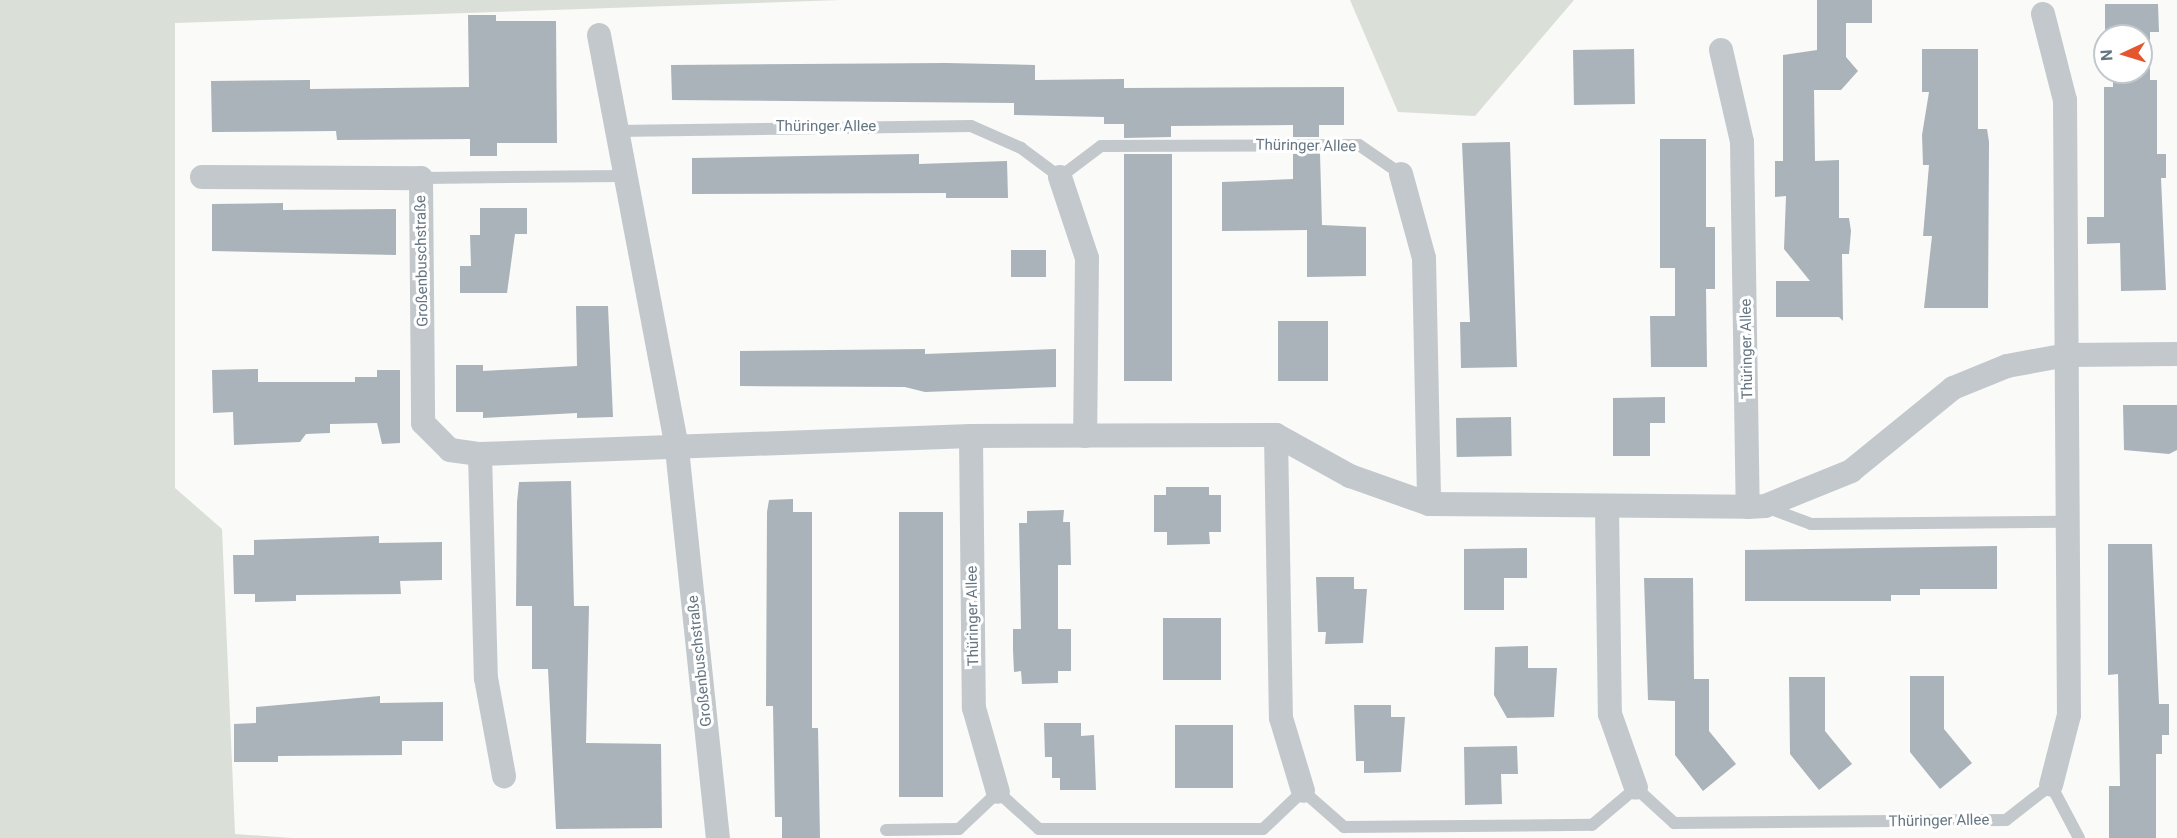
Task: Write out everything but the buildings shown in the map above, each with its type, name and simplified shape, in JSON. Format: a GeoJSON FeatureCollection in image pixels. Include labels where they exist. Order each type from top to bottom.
{"type":"FeatureCollection","features":[{"type":"Feature","properties":{"kind":"street"},"geometry":{"type":"LineString","coordinates":[[2043,14],[2065,100],[2067,355],[2064,522],[2069,715],[2051,785]]}},
{"type":"Feature","properties":{"kind":"street","name":"Großenbuschstraße"},"geometry":{"type":"LineString","coordinates":[[598,35],[613,131],[677,449],[718,838]]}},
{"type":"Feature","properties":{"kind":"street","name":"Thüringer Allee"},"geometry":{"type":"LineString","coordinates":[[1721,50],[1742,142],[1757,507]]}},
{"type":"Feature","properties":{"kind":"street","name":"Thüringer Allee"},"geometry":{"type":"LineString","coordinates":[[1401,174],[1424,258],[1429,504]]}},
{"type":"Feature","properties":{"kind":"street","name":"Großenbuschstraße"},"geometry":{"type":"LineString","coordinates":[[202,177],[421,178],[423,423],[450,450],[480,454],[677,449]]}},
{"type":"Feature","properties":{"kind":"street"},"geometry":{"type":"LineString","coordinates":[[1060,177],[1087,258],[1085,436]]}},
{"type":"Feature","properties":{"kind":"street"},"geometry":{"type":"LineString","coordinates":[[677,449],[971,436],[1276,435],[1350,476],[1429,504],[1607,508],[1757,507],[1851,471],[1953,388],[2007,366],[2067,355],[2177,354]]}},
{"type":"Feature","properties":{"kind":"street"},"geometry":{"type":"LineString","coordinates":[[1276,435],[1281,718],[1303,791]]}},
{"type":"Feature","properties":{"kind":"street","name":"Thüringer Allee"},"geometry":{"type":"LineString","coordinates":[[971,436],[974,708],[998,792]]}},
{"type":"Feature","properties":{"kind":"street"},"geometry":{"type":"LineString","coordinates":[[480,454],[486,678],[504,776]]}},
{"type":"Feature","properties":{"kind":"street","name":"Thüringer Allee"},"geometry":{"type":"LineString","coordinates":[[1607,508],[1610,714],[1636,788]]}},
{"type":"Feature","properties":{"kind":"lane","name":"Thüringer Allee"},"geometry":{"type":"LineString","coordinates":[[613,131],[971,126],[1021,148],[1060,177],[1101,146],[1359,145],[1401,174]]}},
{"type":"Feature","properties":{"kind":"lane"},"geometry":{"type":"LineString","coordinates":[[421,178],[623,176]]}},
{"type":"Feature","properties":{"kind":"lane"},"geometry":{"type":"LineString","coordinates":[[1757,507],[1811,524],[2064,522]]}},
{"type":"Feature","properties":{"kind":"lane","name":"Thüringer Allee"},"geometry":{"type":"LineString","coordinates":[[1636,788],[1674,823],[2006,820],[2051,785]]}},
{"type":"Feature","properties":{"kind":"lane"},"geometry":{"type":"LineString","coordinates":[[2051,785],[2079,838]]}},
{"type":"Feature","properties":{"kind":"lane"},"geometry":{"type":"LineString","coordinates":[[886,830],[959,829],[998,792],[1039,829],[1263,829],[1303,791],[1344,827],[1592,825],[1636,788]]}},
{"type":"Feature","properties":{"kind":"shaded area"},"geometry":{"type":"Polygon","coordinates":[[[0,0],[840,0],[175,23],[175,488],[222,529],[235,834],[292,838],[0,838],[0,0]]]}},
{"type":"Feature","properties":{"kind":"shaded area"},"geometry":{"type":"Polygon","coordinates":[[[1350,0],[1574,0],[1475,116],[1398,112],[1350,0]]]}}]}
